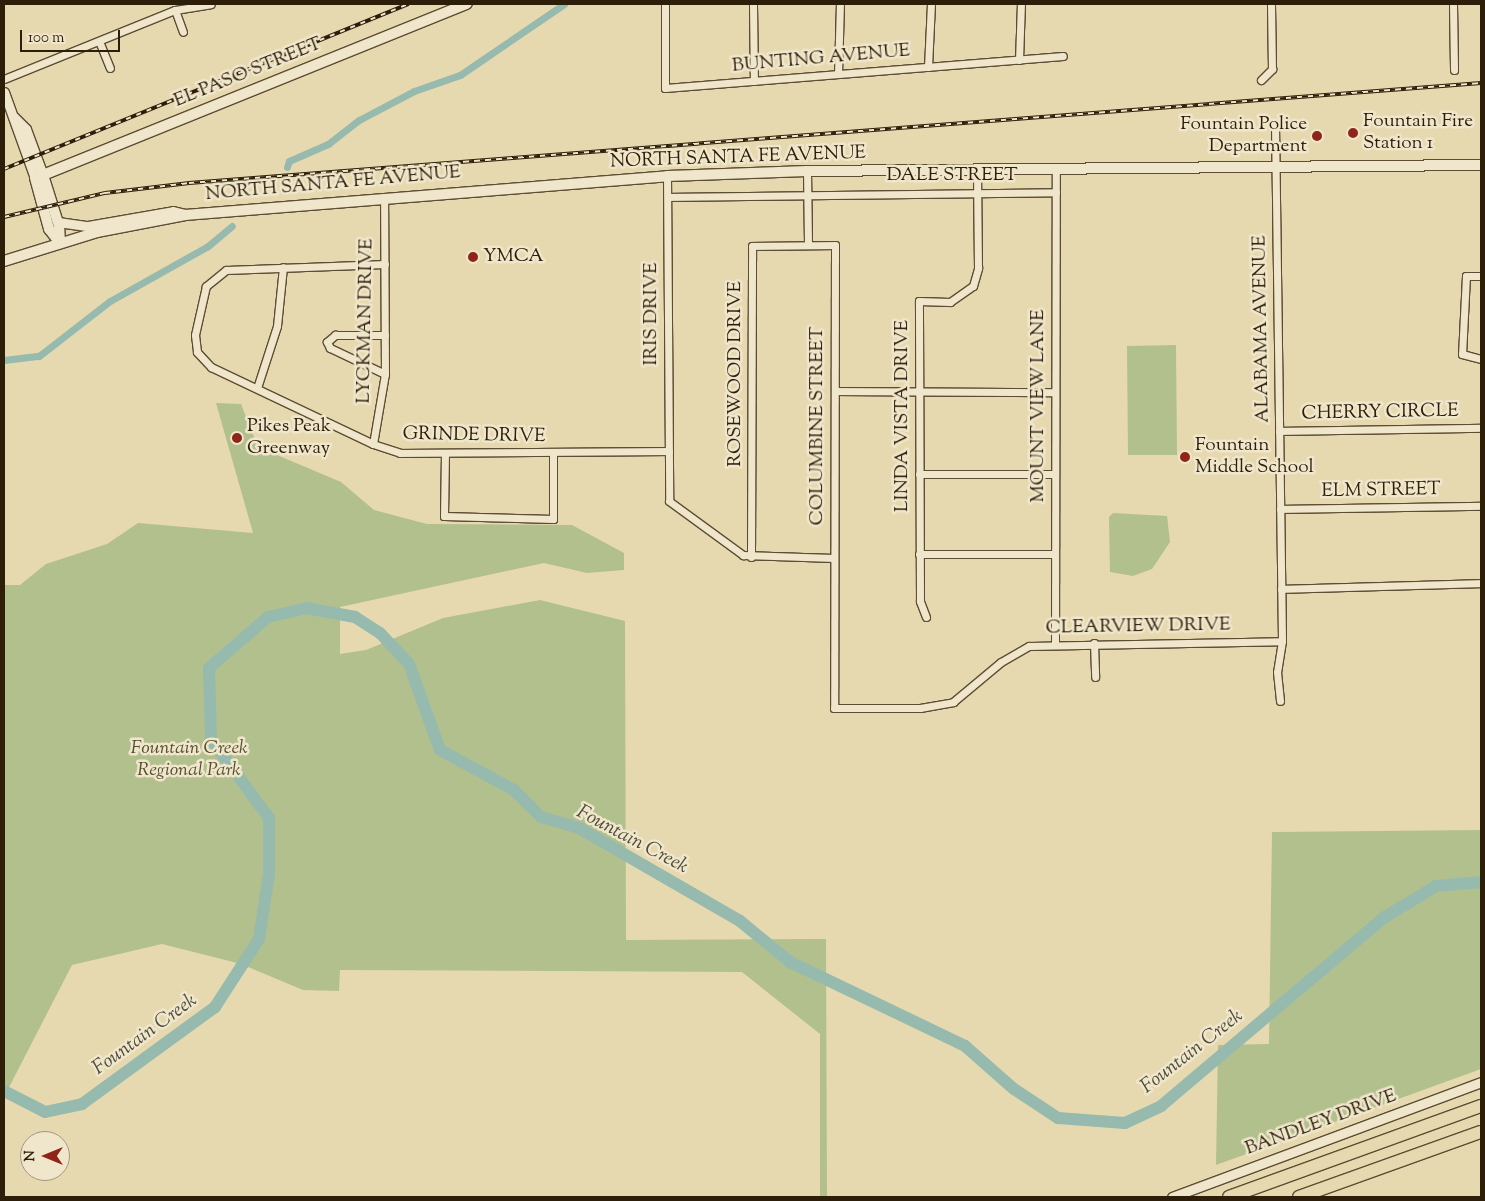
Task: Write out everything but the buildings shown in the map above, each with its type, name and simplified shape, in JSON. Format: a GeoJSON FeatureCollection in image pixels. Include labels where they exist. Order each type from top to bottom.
{"type":"FeatureCollection","features":[{"type":"Feature","properties":{"kind":"highway"},"geometry":{"type":"LineString","coordinates":[[1229,1197],[1481,1106]]}},
{"type":"Feature","properties":{"kind":"highway"},"geometry":{"type":"LineString","coordinates":[[1299,1197],[1481,1132]]}},
{"type":"Feature","properties":{"kind":"main road","name":"EL PASO STREET"},"geometry":{"type":"LineString","coordinates":[[39,176],[467,4]]}},
{"type":"Feature","properties":{"kind":"main road","name":"NORTH SANTA FE AVENUE"},"geometry":{"type":"LineString","coordinates":[[4,261],[60,243],[185,214],[667,176],[807,170],[1481,165]]}},
{"type":"Feature","properties":{"kind":"main road"},"geometry":{"type":"LineString","coordinates":[[39,176],[58,222],[60,243]]}},
{"type":"Feature","properties":{"kind":"main road"},"geometry":{"type":"LineString","coordinates":[[39,176],[49,229],[60,243]]}},
{"type":"Feature","properties":{"kind":"street"},"geometry":{"type":"LineString","coordinates":[[4,78],[175,10],[211,4]]}},
{"type":"Feature","properties":{"kind":"street","name":"BUNTING AVENUE"},"geometry":{"type":"LineString","coordinates":[[665,4],[665,88],[1063,56]]}},
{"type":"Feature","properties":{"kind":"street"},"geometry":{"type":"LineString","coordinates":[[753,4],[754,81]]}},
{"type":"Feature","properties":{"kind":"street"},"geometry":{"type":"LineString","coordinates":[[838,74],[840,4]]}},
{"type":"Feature","properties":{"kind":"street"},"geometry":{"type":"LineString","coordinates":[[928,67],[931,4]]}},
{"type":"Feature","properties":{"kind":"street"},"geometry":{"type":"LineString","coordinates":[[1019,60],[1021,4]]}},
{"type":"Feature","properties":{"kind":"street"},"geometry":{"type":"LineString","coordinates":[[1261,80],[1272,69],[1271,4]]}},
{"type":"Feature","properties":{"kind":"street"},"geometry":{"type":"LineString","coordinates":[[1453,4],[1454,70]]}},
{"type":"Feature","properties":{"kind":"street"},"geometry":{"type":"LineString","coordinates":[[175,10],[183,32]]}},
{"type":"Feature","properties":{"kind":"street"},"geometry":{"type":"LineString","coordinates":[[99,40],[110,68]]}},
{"type":"Feature","properties":{"kind":"street"},"geometry":{"type":"LineString","coordinates":[[4,92],[14,117],[26,129],[39,176]]}},
{"type":"Feature","properties":{"kind":"street","name":"ALABAMA AVENUE"},"geometry":{"type":"LineString","coordinates":[[1276,125],[1282,641],[1277,672],[1280,701]]}},
{"type":"Feature","properties":{"kind":"street","name":"LINDA VISTA DRIVE"},"geometry":{"type":"LineString","coordinates":[[926,618],[920,601],[919,302],[950,302],[973,286],[978,268],[977,168]]}},
{"type":"Feature","properties":{"kind":"street","name":"MOUNT VIEW LANE"},"geometry":{"type":"LineString","coordinates":[[1055,642],[1056,169]]}},
{"type":"Feature","properties":{"kind":"street"},"geometry":{"type":"LineString","coordinates":[[807,170],[808,245]]}},
{"type":"Feature","properties":{"kind":"street","name":"IRIS DRIVE"},"geometry":{"type":"LineString","coordinates":[[667,176],[669,501],[751,557]]}},
{"type":"Feature","properties":{"kind":"street","name":"DALE STREET"},"geometry":{"type":"LineString","coordinates":[[668,197],[807,192],[1056,192]]}},
{"type":"Feature","properties":{"kind":"street","name":"LYCKMAN DRIVE"},"geometry":{"type":"LineString","coordinates":[[373,444],[385,374],[384,197]]}},
{"type":"Feature","properties":{"kind":"street"},"geometry":{"type":"LineString","coordinates":[[58,222],[88,226],[173,211],[185,214]]}},
{"type":"Feature","properties":{"kind":"street","name":"COLUMBINE STREET"},"geometry":{"type":"LineString","coordinates":[[808,245],[835,245],[834,708]]}},
{"type":"Feature","properties":{"kind":"street","name":"ROSEWOOD DRIVE"},"geometry":{"type":"LineString","coordinates":[[751,557],[752,246],[808,245]]}},
{"type":"Feature","properties":{"kind":"street","name":"GRINDE DRIVE"},"geometry":{"type":"LineString","coordinates":[[385,264],[233,268],[214,276],[206,286],[196,328],[195,347],[205,363],[373,444],[400,453],[553,454],[669,451]]}},
{"type":"Feature","properties":{"kind":"street"},"geometry":{"type":"LineString","coordinates":[[257,388],[277,326],[283,267]]}},
{"type":"Feature","properties":{"kind":"street"},"geometry":{"type":"LineString","coordinates":[[1481,276],[1466,276],[1462,354],[1481,359]]}},
{"type":"Feature","properties":{"kind":"street"},"geometry":{"type":"LineString","coordinates":[[385,335],[335,335],[327,342],[330,348],[385,374]]}},
{"type":"Feature","properties":{"kind":"street"},"geometry":{"type":"LineString","coordinates":[[835,391],[1055,392]]}},
{"type":"Feature","properties":{"kind":"street","name":"CHERRY CIRCLE"},"geometry":{"type":"LineString","coordinates":[[1279,431],[1481,428]]}},
{"type":"Feature","properties":{"kind":"street"},"geometry":{"type":"LineString","coordinates":[[445,453],[444,516],[553,519],[553,454]]}},
{"type":"Feature","properties":{"kind":"street"},"geometry":{"type":"LineString","coordinates":[[919,474],[1055,474]]}},
{"type":"Feature","properties":{"kind":"street","name":"ELM STREET"},"geometry":{"type":"LineString","coordinates":[[1280,509],[1481,506]]}},
{"type":"Feature","properties":{"kind":"street"},"geometry":{"type":"LineString","coordinates":[[919,554],[1055,554]]}},
{"type":"Feature","properties":{"kind":"street"},"geometry":{"type":"LineString","coordinates":[[751,557],[834,558]]}},
{"type":"Feature","properties":{"kind":"street"},"geometry":{"type":"LineString","coordinates":[[1281,588],[1481,583]]}},
{"type":"Feature","properties":{"kind":"street","name":"CLEARVIEW DRIVE"},"geometry":{"type":"LineString","coordinates":[[834,708],[920,708],[953,702],[1001,662],[1029,646],[1055,642],[1282,641]]}},
{"type":"Feature","properties":{"kind":"street"},"geometry":{"type":"LineString","coordinates":[[1094,643],[1095,677]]}},
{"type":"Feature","properties":{"kind":"street","name":"BANDLEY DRIVE"},"geometry":{"type":"LineString","coordinates":[[1172,1197],[1481,1082]]}},
{"type":"Feature","properties":{"kind":"green space"},"geometry":{"type":"Polygon","coordinates":[[[1176,345],[1177,455],[1128,455],[1127,346],[1176,345]]]}},
{"type":"Feature","properties":{"kind":"green space","name":"Fountain Creek Regional Park"},"geometry":{"type":"Polygon","coordinates":[[[216,403],[241,404],[258,447],[341,482],[374,510],[427,524],[572,525],[624,553],[624,570],[587,573],[544,563],[340,607],[340,654],[366,650],[443,618],[540,600],[625,621],[626,940],[826,939],[827,1197],[820,1197],[820,1034],[742,972],[340,970],[339,991],[303,990],[241,964],[162,944],[72,965],[4,1097],[4,585],[20,585],[46,564],[107,544],[138,523],[253,533],[216,403]]]}},
{"type":"Feature","properties":{"kind":"green space"},"geometry":{"type":"Polygon","coordinates":[[[1113,513],[1167,516],[1170,542],[1152,569],[1133,576],[1110,572],[1109,517],[1113,513]]]}},
{"type":"Feature","properties":{"kind":"green space"},"geometry":{"type":"Polygon","coordinates":[[[1481,830],[1481,1069],[1216,1165],[1218,1045],[1269,1044],[1272,832],[1481,830]]]}},
{"type":"Feature","properties":{"kind":"waterway"},"geometry":{"type":"LineString","coordinates":[[287,167],[289,161],[328,144],[359,120],[414,91],[460,75],[564,4]]}},
{"type":"Feature","properties":{"kind":"waterway"},"geometry":{"type":"LineString","coordinates":[[4,360],[39,356],[110,301],[208,246],[232,226]]}},
{"type":"Feature","properties":{"kind":"waterway","name":"Fountain Creek"},"geometry":{"type":"LineString","coordinates":[[4,1091],[45,1112],[82,1104],[215,1007],[259,939],[269,874],[269,818],[211,739],[209,668],[268,617],[306,608],[355,617],[380,633],[409,664],[440,750],[514,790],[541,817],[579,828],[740,921],[790,962],[965,1046],[1014,1089],[1058,1118],[1125,1123],[1161,1106],[1385,917],[1436,886],[1481,882]]}},
{"type":"Feature","properties":{"kind":"railway"},"geometry":{"type":"LineString","coordinates":[[4,169],[409,4]]}},
{"type":"Feature","properties":{"kind":"railway"},"geometry":{"type":"LineString","coordinates":[[4,217],[105,193],[189,183],[1481,83]]}},
{"type":"Feature","properties":{"kind":"place","name":"Fountain Fire Station 1"},"geometry":{"type":"Point","coordinates":[1353,133]}},
{"type":"Feature","properties":{"kind":"place","name":"Fountain Police Department"},"geometry":{"type":"Point","coordinates":[1317,136]}},
{"type":"Feature","properties":{"kind":"place","name":"YMCA"},"geometry":{"type":"Point","coordinates":[473,257]}},
{"type":"Feature","properties":{"kind":"place","name":"Pikes Peak Greenway"},"geometry":{"type":"Point","coordinates":[237,438]}},
{"type":"Feature","properties":{"kind":"place","name":"Fountain Middle School"},"geometry":{"type":"Point","coordinates":[1185,457]}}]}
